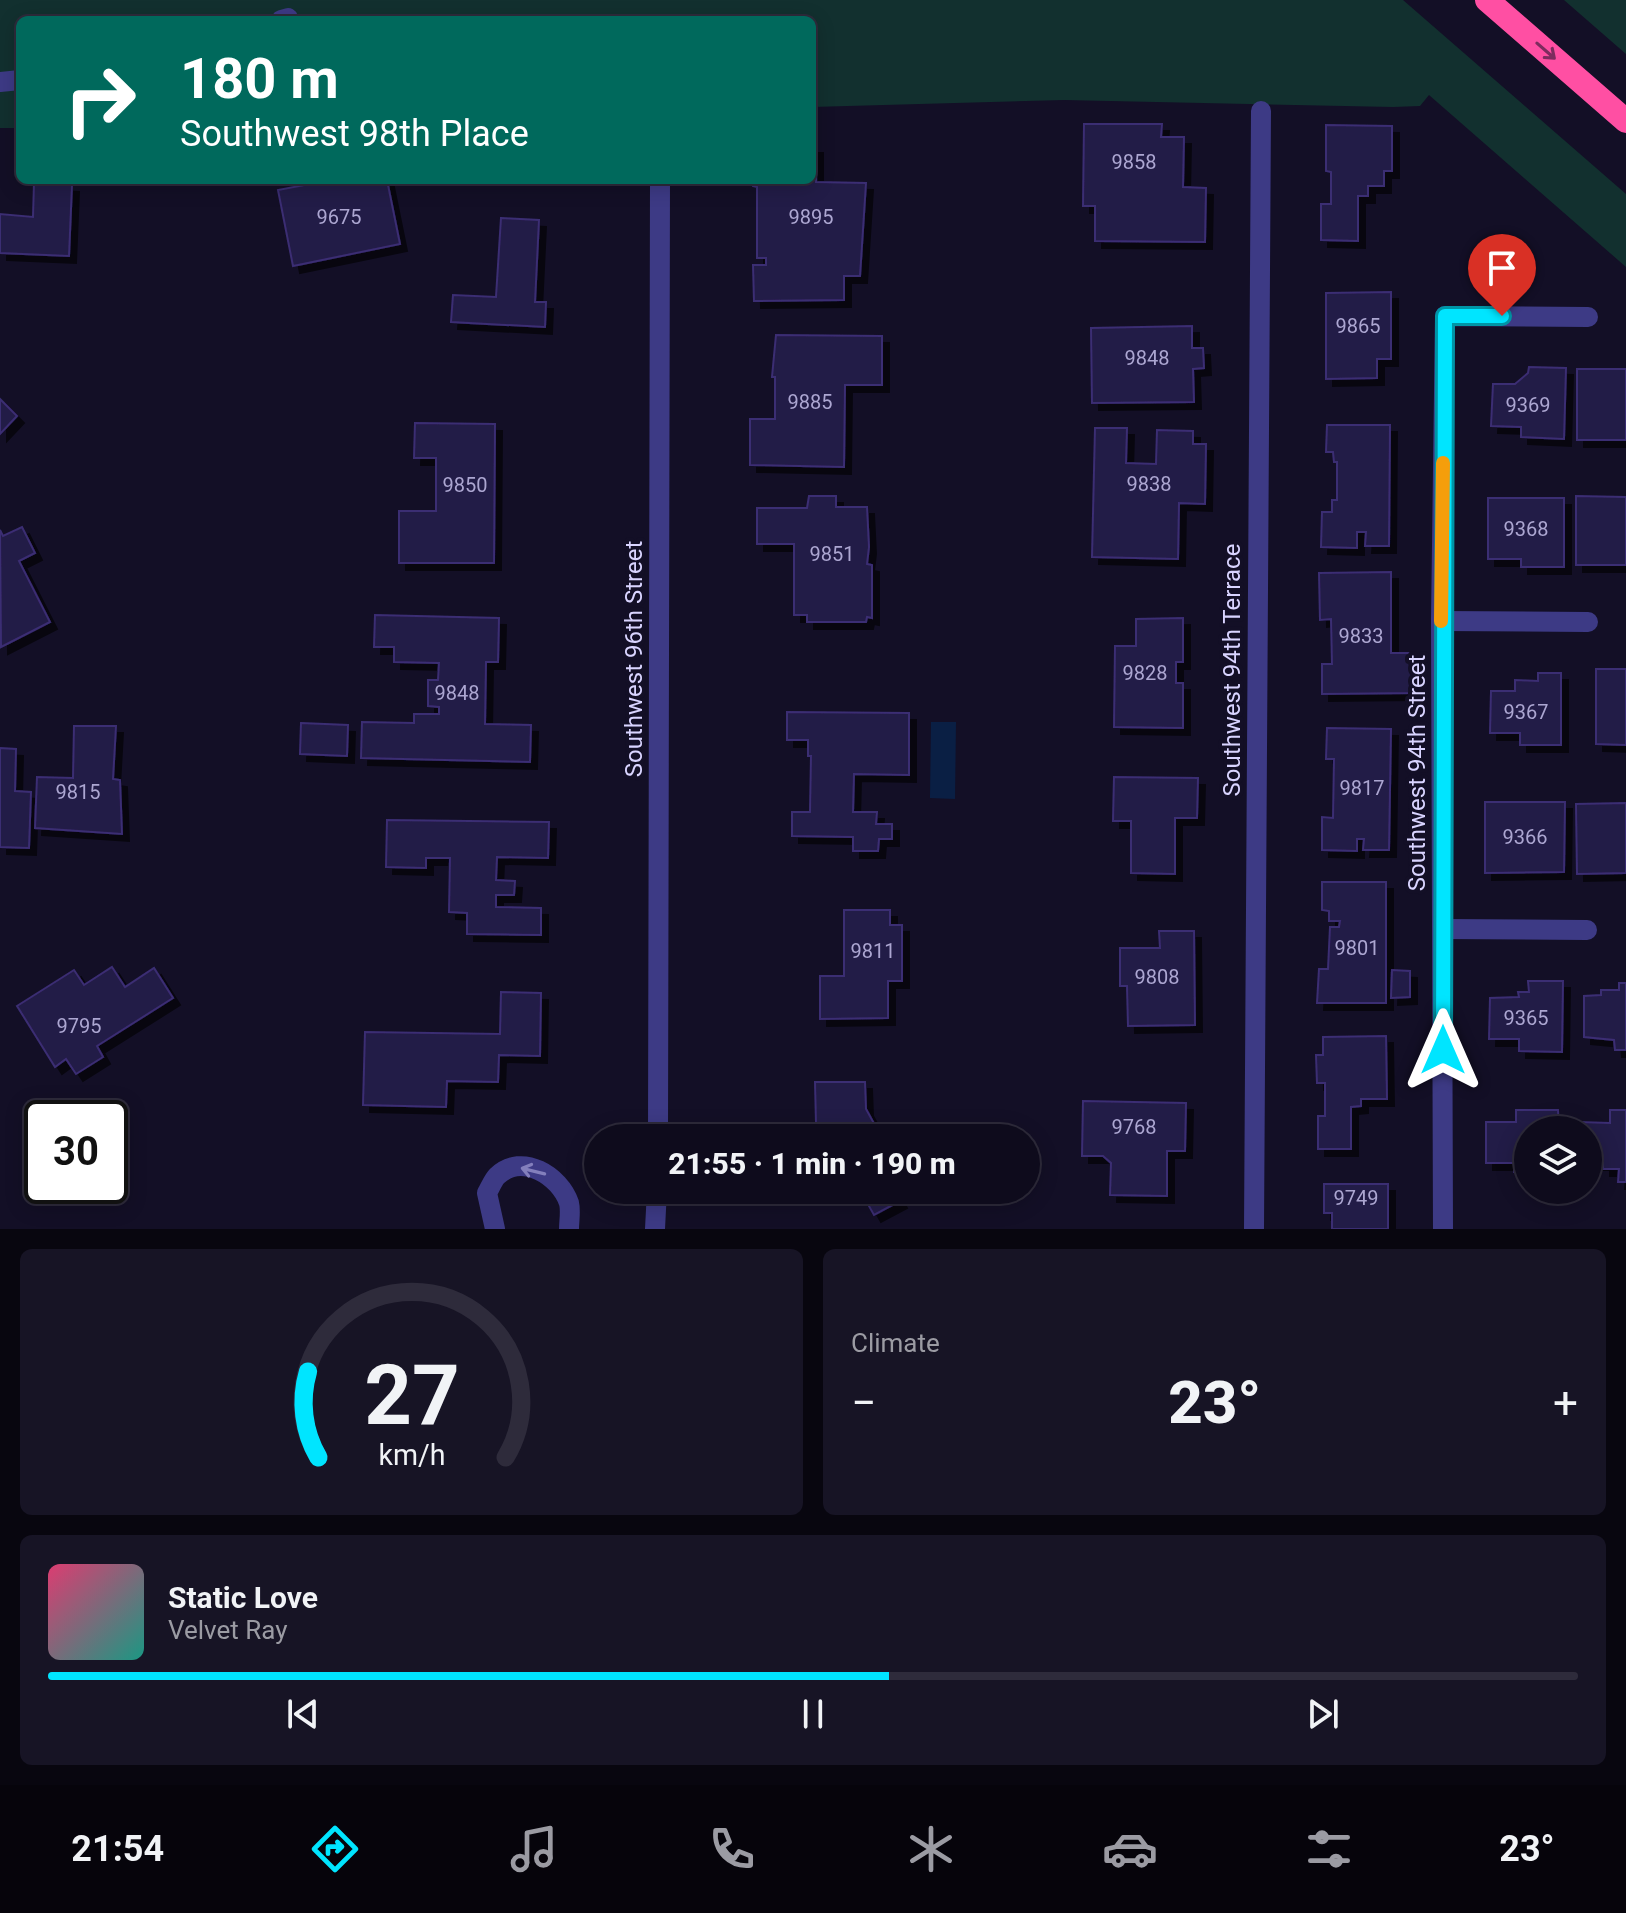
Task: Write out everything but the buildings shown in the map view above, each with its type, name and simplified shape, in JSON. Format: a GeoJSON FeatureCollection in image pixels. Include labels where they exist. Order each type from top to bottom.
{"type":"FeatureCollection","features":[{"type":"Feature","properties":{"kind":"highway"},"geometry":{"type":"LineString","coordinates":[[1487,0],[1626,121]]}},
{"type":"Feature","properties":{"kind":"street","name":"Southwest 94th Terrace"},"geometry":{"type":"LineString","coordinates":[[1254,1229],[1261,111]]}},
{"type":"Feature","properties":{"kind":"street","name":"Southwest 96th Street"},"geometry":{"type":"LineString","coordinates":[[658,1124],[660,184]]}},
{"type":"Feature","properties":{"kind":"street","name":"Southwest 94th Street"},"geometry":{"type":"LineString","coordinates":[[1443,1229],[1441,621],[1445,316],[1588,317]]}},
{"type":"Feature","properties":{"kind":"street"},"geometry":{"type":"LineString","coordinates":[[1441,621],[1588,622]]}},
{"type":"Feature","properties":{"kind":"street"},"geometry":{"type":"LineString","coordinates":[[1444,929],[1587,930]]}},
{"type":"Feature","properties":{"kind":"street"},"geometry":{"type":"LineString","coordinates":[[495,1229],[487,1193],[497,1176],[513,1168],[534,1168],[556,1179],[570,1205],[569,1229]]}},
{"type":"Feature","properties":{"kind":"street"},"geometry":{"type":"LineString","coordinates":[[655,1229],[656,1204]]}},
{"type":"Feature","properties":{"kind":"green space"},"geometry":{"type":"Polygon","coordinates":[[[0,0],[1403,0],[1626,194],[1626,267],[1429,95],[1420,106],[1393,107],[1064,100],[816,107],[816,16],[16,16],[16,128],[0,128],[0,0]]]}},
{"type":"Feature","properties":{"kind":"green space"},"geometry":{"type":"Polygon","coordinates":[[[1564,0],[1626,0],[1626,54],[1564,0]]]}},
{"type":"Feature","properties":{"kind":"water"},"geometry":{"type":"Polygon","coordinates":[[[931,722],[956,722],[955,799],[930,798],[931,722]]]}},
{"type":"Feature","properties":{"kind":"slow traffic"},"geometry":{"type":"LineString","coordinates":[[1441,621],[1443,463]]}},
{"type":"Feature","properties":{"kind":"route"},"geometry":{"type":"LineString","coordinates":[[1443,1050],[1441,621],[1445,316],[1502,316]]}}]}
